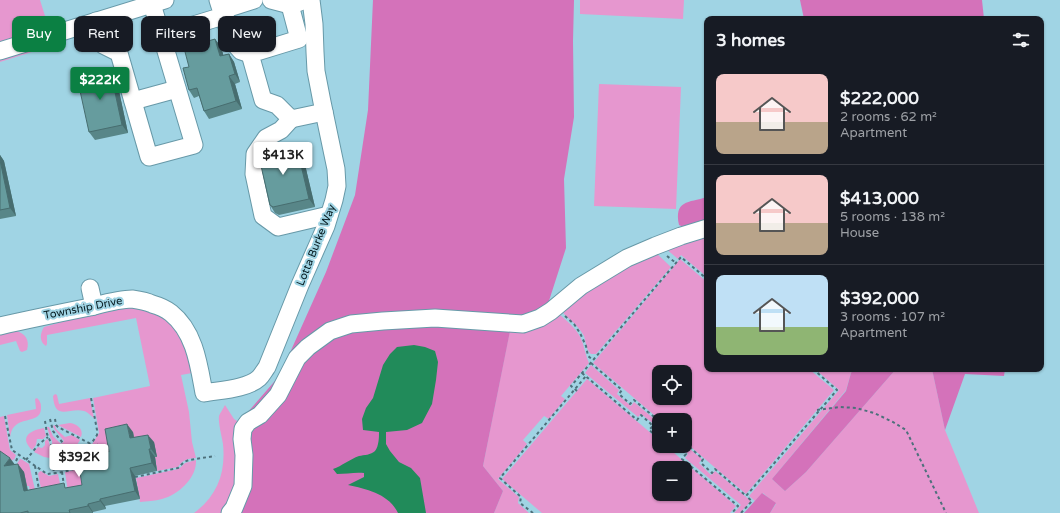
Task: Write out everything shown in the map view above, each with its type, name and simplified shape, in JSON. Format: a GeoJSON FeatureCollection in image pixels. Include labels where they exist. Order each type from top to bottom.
{"type":"FeatureCollection","features":[{"type":"Feature","properties":{"kind":"lane"},"geometry":{"type":"LineString","coordinates":[[218,0],[223,16]]}},
{"type":"Feature","properties":{"kind":"lane"},"geometry":{"type":"LineString","coordinates":[[223,16],[229,8],[254,0]]}},
{"type":"Feature","properties":{"kind":"lane"},"geometry":{"type":"LineString","coordinates":[[271,0],[290,5],[308,0]]}},
{"type":"Feature","properties":{"kind":"lane","name":"Lotta Burke Way"},"geometry":{"type":"LineString","coordinates":[[204,394],[239,387],[252,382],[259,378],[267,367],[300,285],[326,226],[334,200],[337,181],[336,169],[316,71],[314,24],[311,0]]}},
{"type":"Feature","properties":{"kind":"lane"},"geometry":{"type":"LineString","coordinates":[[113,16],[159,2],[160,16]]}},
{"type":"Feature","properties":{"kind":"lane"},"geometry":{"type":"LineString","coordinates":[[244,52],[250,54],[299,39],[290,5]]}},
{"type":"Feature","properties":{"kind":"lane"},"geometry":{"type":"LineString","coordinates":[[0,51],[74,28]]}},
{"type":"Feature","properties":{"kind":"lane"},"geometry":{"type":"LineString","coordinates":[[117,52],[119,53],[149,157],[194,145],[166,52]]}},
{"type":"Feature","properties":{"kind":"lane"},"geometry":{"type":"LineString","coordinates":[[250,54],[263,100],[277,105],[291,119]]}},
{"type":"Feature","properties":{"kind":"lane"},"geometry":{"type":"LineString","coordinates":[[133,101],[177,89]]}},
{"type":"Feature","properties":{"kind":"lane"},"geometry":{"type":"LineString","coordinates":[[324,112],[291,119],[281,130],[266,138],[255,154],[254,174],[263,216],[278,227],[329,215]]}},
{"type":"Feature","properties":{"kind":"lane"},"geometry":{"type":"LineString","coordinates":[[230,513],[234,508],[243,486],[243,429],[248,422],[260,415],[278,395],[297,358],[308,347],[330,331],[351,324],[435,318],[504,324],[523,324],[540,318],[581,286],[627,258],[681,236],[704,229]]}},
{"type":"Feature","properties":{"kind":"lane"},"geometry":{"type":"LineString","coordinates":[[90,288],[94,306]]}},
{"type":"Feature","properties":{"kind":"lane","name":"Township Drive"},"geometry":{"type":"LineString","coordinates":[[0,326],[30,318],[127,299],[145,301],[160,306],[171,313],[180,323],[191,342],[200,369],[204,394]]}},
{"type":"Feature","properties":{"kind":"path"},"geometry":{"type":"LineString","coordinates":[[576,390],[571,386],[681,257],[704,276]]}},
{"type":"Feature","properties":{"kind":"path"},"geometry":{"type":"LineString","coordinates":[[554,308],[574,324],[586,346],[588,356],[593,360]]}},
{"type":"Feature","properties":{"kind":"path"},"geometry":{"type":"LineString","coordinates":[[591,363],[622,390],[619,394],[630,404],[634,400],[652,415]]}},
{"type":"Feature","properties":{"kind":"path"},"geometry":{"type":"LineString","coordinates":[[746,496],[837,390],[816,372]]}},
{"type":"Feature","properties":{"kind":"path"},"geometry":{"type":"LineString","coordinates":[[582,373],[637,420],[641,415],[652,425]]}},
{"type":"Feature","properties":{"kind":"path"},"geometry":{"type":"LineString","coordinates":[[533,513],[520,503],[521,497],[500,478],[576,390],[586,376]]}},
{"type":"Feature","properties":{"kind":"path"},"geometry":{"type":"LineString","coordinates":[[5,416],[12,450],[47,474],[62,472],[75,468],[98,432],[91,398]]}},
{"type":"Feature","properties":{"kind":"path"},"geometry":{"type":"LineString","coordinates":[[817,410],[840,407],[856,408],[874,413],[906,430],[946,513]]}},
{"type":"Feature","properties":{"kind":"path"},"geometry":{"type":"LineString","coordinates":[[50,419],[53,431],[63,443]]}},
{"type":"Feature","properties":{"kind":"path"},"geometry":{"type":"LineString","coordinates":[[55,419],[58,427],[91,444]]}},
{"type":"Feature","properties":{"kind":"path"},"geometry":{"type":"LineString","coordinates":[[45,421],[48,437],[51,443],[54,473]]}},
{"type":"Feature","properties":{"kind":"path"},"geometry":{"type":"LineString","coordinates":[[26,460],[39,444],[48,437]]}},
{"type":"Feature","properties":{"kind":"path"},"geometry":{"type":"LineString","coordinates":[[692,449],[703,459],[701,463],[712,473],[715,469],[752,501],[742,513]]}},
{"type":"Feature","properties":{"kind":"path"},"geometry":{"type":"LineString","coordinates":[[685,453],[686,454],[682,458],[738,506],[732,513]]}},
{"type":"Feature","properties":{"kind":"path"},"geometry":{"type":"LineString","coordinates":[[16,461],[19,455]]}},
{"type":"Feature","properties":{"kind":"path"},"geometry":{"type":"LineString","coordinates":[[135,477],[178,468],[189,460],[215,456]]}},
{"type":"Feature","properties":{"kind":"path"},"geometry":{"type":"LineString","coordinates":[[35,466],[40,497]]}},
{"type":"Feature","properties":{"kind":"path"},"geometry":{"type":"LineString","coordinates":[[62,472],[65,492]]}},
{"type":"Feature","properties":{"kind":"shaded area"},"geometry":{"type":"Polygon","coordinates":[[[0,0],[40,0],[45,16],[12,16],[12,52],[32,52],[0,62],[0,0]]]}},
{"type":"Feature","properties":{"kind":"shaded area"},"geometry":{"type":"Polygon","coordinates":[[[373,0],[574,0],[574,117],[564,179],[566,248],[548,304],[511,326],[483,466],[503,491],[494,513],[237,513],[247,413],[280,375],[326,272],[355,195],[368,110],[373,0]]]}},
{"type":"Feature","properties":{"kind":"shaded area"},"geometry":{"type":"Polygon","coordinates":[[[580,0],[684,0],[683,19],[580,14],[580,0]]]}},
{"type":"Feature","properties":{"kind":"shaded area"},"geometry":{"type":"Polygon","coordinates":[[[800,0],[982,0],[984,16],[803,16],[800,0]]]}},
{"type":"Feature","properties":{"kind":"shaded area"},"geometry":{"type":"Polygon","coordinates":[[[599,84],[681,87],[676,209],[594,206],[599,84]]]}},
{"type":"Feature","properties":{"kind":"shaded area"},"geometry":{"type":"Polygon","coordinates":[[[704,198],[704,224],[688,229],[679,225],[679,211],[684,204],[704,198]]]}},
{"type":"Feature","properties":{"kind":"shaded area"},"geometry":{"type":"Polygon","coordinates":[[[704,235],[704,274],[681,255],[678,259],[665,248],[704,235]]]}},
{"type":"Feature","properties":{"kind":"shaded area"},"geometry":{"type":"Polygon","coordinates":[[[654,251],[671,267],[596,354],[591,354],[587,348],[584,336],[578,327],[563,312],[577,298],[654,251]]]}},
{"type":"Feature","properties":{"kind":"shaded area"},"geometry":{"type":"Polygon","coordinates":[[[680,259],[704,279],[704,372],[813,372],[834,390],[746,494],[692,448],[692,413],[652,413],[593,363],[680,259]]]}},
{"type":"Feature","properties":{"kind":"shaded area"},"geometry":{"type":"Polygon","coordinates":[[[132,307],[145,309],[163,317],[175,327],[186,346],[192,373],[181,375],[189,412],[192,442],[196,458],[182,462],[178,467],[157,471],[155,457],[110,451],[107,455],[102,454],[91,446],[99,433],[93,398],[150,386],[136,318],[47,335],[46,346],[41,340],[44,327],[69,320],[132,307]]]}},
{"type":"Feature","properties":{"kind":"shaded area"},"geometry":{"type":"Polygon","coordinates":[[[559,314],[579,335],[589,363],[561,396],[565,399],[549,419],[544,416],[523,440],[527,444],[498,479],[519,497],[518,503],[529,513],[494,513],[503,491],[483,466],[510,330],[531,331],[547,323],[559,314]]]}},
{"type":"Feature","properties":{"kind":"shaded area"},"geometry":{"type":"Polygon","coordinates":[[[16,331],[22,333],[26,338],[28,343],[27,350],[22,352],[20,351],[16,341],[0,345],[0,335],[16,331]]]}},
{"type":"Feature","properties":{"kind":"shaded area"},"geometry":{"type":"Polygon","coordinates":[[[414,345],[435,351],[438,362],[432,404],[422,423],[407,430],[386,432],[386,444],[399,462],[411,468],[420,478],[426,513],[398,513],[389,501],[377,493],[348,485],[364,477],[364,473],[337,474],[333,469],[356,457],[375,451],[378,444],[379,432],[363,430],[362,419],[366,408],[373,398],[383,365],[390,354],[397,347],[414,345]]]}},
{"type":"Feature","properties":{"kind":"shaded area"},"geometry":{"type":"Polygon","coordinates":[[[591,365],[619,390],[617,394],[631,406],[634,402],[652,417],[652,423],[641,414],[638,417],[585,373],[591,365]]]}},
{"type":"Feature","properties":{"kind":"shaded area"},"geometry":{"type":"Polygon","coordinates":[[[818,372],[852,372],[846,390],[772,479],[785,491],[806,472],[893,372],[933,372],[945,430],[979,513],[770,513],[776,504],[763,493],[755,501],[749,496],[839,390],[818,372]]]}},
{"type":"Feature","properties":{"kind":"shaded area"},"geometry":{"type":"Polygon","coordinates":[[[893,372],[806,472],[785,491],[772,479],[846,391],[851,373],[893,372]]]}},
{"type":"Feature","properties":{"kind":"shaded area"},"geometry":{"type":"Polygon","coordinates":[[[933,372],[1005,372],[1004,376],[965,374],[945,430],[933,372]]]}},
{"type":"Feature","properties":{"kind":"shaded area"},"geometry":{"type":"Polygon","coordinates":[[[587,379],[652,434],[652,453],[674,453],[684,461],[652,461],[652,501],[692,501],[692,468],[736,506],[730,513],[542,513],[502,479],[587,379]]]}},
{"type":"Feature","properties":{"kind":"shaded area"},"geometry":{"type":"Polygon","coordinates":[[[55,394],[57,395],[59,404],[90,398],[94,418],[84,411],[60,411],[54,404],[53,396],[55,394]]]}},
{"type":"Feature","properties":{"kind":"shaded area"},"geometry":{"type":"Polygon","coordinates":[[[37,398],[41,406],[41,412],[39,415],[16,425],[12,430],[10,437],[7,415],[36,409],[35,399],[37,398]]]}},
{"type":"Feature","properties":{"kind":"shaded area"},"geometry":{"type":"Polygon","coordinates":[[[225,405],[234,419],[240,423],[238,484],[223,513],[194,513],[209,499],[221,474],[224,455],[219,416],[225,405]]]}},
{"type":"Feature","properties":{"kind":"shaded area"},"geometry":{"type":"Polygon","coordinates":[[[4,416],[10,450],[16,455],[10,464],[0,456],[0,417],[4,416]]]}},
{"type":"Feature","properties":{"kind":"shaded area"},"geometry":{"type":"Polygon","coordinates":[[[70,423],[75,424],[81,429],[81,437],[58,425],[70,423]]]}},
{"type":"Feature","properties":{"kind":"shaded area"},"geometry":{"type":"Polygon","coordinates":[[[55,425],[56,429],[65,437],[72,435],[80,440],[75,448],[69,453],[53,458],[52,441],[47,427],[49,427],[53,436],[61,444],[64,441],[55,430],[53,426],[55,425]]]}},
{"type":"Feature","properties":{"kind":"shaded area"},"geometry":{"type":"Polygon","coordinates":[[[44,428],[46,436],[43,439],[37,439],[36,445],[32,450],[26,441],[26,437],[35,430],[44,428]]]}},
{"type":"Feature","properties":{"kind":"shaded area"},"geometry":{"type":"Polygon","coordinates":[[[48,439],[50,446],[50,458],[34,452],[38,447],[42,448],[45,445],[45,441],[48,439]]]}},
{"type":"Feature","properties":{"kind":"shaded area"},"geometry":{"type":"Polygon","coordinates":[[[89,449],[100,456],[88,493],[68,492],[65,472],[74,470],[89,449]]]}},
{"type":"Feature","properties":{"kind":"shaded area"},"geometry":{"type":"Polygon","coordinates":[[[692,451],[702,459],[699,463],[711,475],[715,471],[751,501],[740,513],[734,513],[741,505],[692,464],[692,461],[689,461],[685,458],[688,454],[687,453],[692,453],[692,451]]]}},
{"type":"Feature","properties":{"kind":"shaded area"},"geometry":{"type":"Polygon","coordinates":[[[20,459],[29,464],[36,494],[31,495],[29,486],[27,486],[15,467],[20,459]]]}},
{"type":"Feature","properties":{"kind":"shaded area"},"geometry":{"type":"Polygon","coordinates":[[[196,460],[190,479],[180,490],[162,499],[140,502],[136,478],[178,469],[185,463],[196,460]]]}},
{"type":"Feature","properties":{"kind":"shaded area"},"geometry":{"type":"Polygon","coordinates":[[[41,471],[49,476],[58,474],[62,493],[44,502],[38,474],[41,471]]]}},
{"type":"Feature","properties":{"kind":"shaded area"},"geometry":{"type":"Polygon","coordinates":[[[762,493],[776,503],[770,513],[744,513],[762,493]]]}},
{"type":"Feature","properties":{"kind":"building"},"geometry":{"type":"Polygon","coordinates":[[[215,39],[220,56],[229,54],[235,74],[229,76],[236,101],[204,111],[197,88],[189,90],[183,68],[189,67],[185,52],[210,52],[210,40],[215,39]]]}},
{"type":"Feature","properties":{"kind":"building"},"geometry":{"type":"Polygon","coordinates":[[[110,69],[122,125],[89,132],[77,77],[110,69]]]}},
{"type":"Feature","properties":{"kind":"building"},"geometry":{"type":"Polygon","coordinates":[[[296,144],[309,199],[273,207],[270,205],[259,152],[296,144]]]}},
{"type":"Feature","properties":{"kind":"building"},"geometry":{"type":"Polygon","coordinates":[[[0,160],[10,208],[0,210],[0,160]]]}},
{"type":"Feature","properties":{"kind":"building"},"geometry":{"type":"Polygon","coordinates":[[[127,424],[130,438],[148,435],[151,449],[149,449],[152,463],[130,468],[135,491],[100,499],[100,501],[88,504],[88,506],[69,510],[70,513],[28,513],[28,511],[20,513],[0,513],[0,451],[10,458],[4,466],[18,464],[24,491],[64,483],[65,488],[82,485],[79,466],[94,463],[92,452],[97,444],[109,452],[105,429],[127,424]]]}}]}
